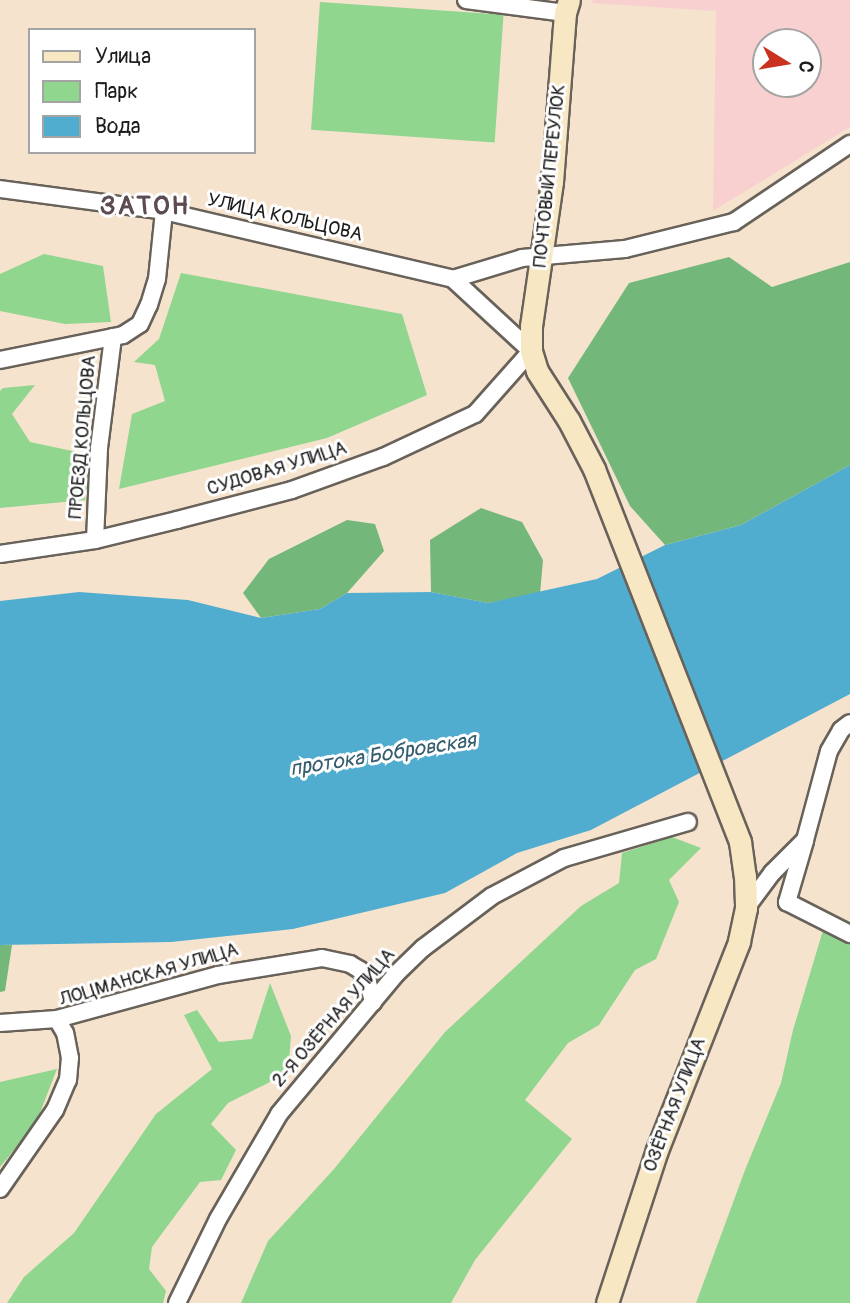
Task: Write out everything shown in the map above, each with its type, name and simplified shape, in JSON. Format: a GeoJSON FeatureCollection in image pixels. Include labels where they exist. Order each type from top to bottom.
{"type":"FeatureCollection","features":[{"type":"Feature","properties":{"kind":"street"},"geometry":{"type":"LineString","coordinates":[[466,0],[567,6]]}},
{"type":"Feature","properties":{"kind":"street","name":"ПОЧТОВЫЙ ПЕРЕУЛОК"},"geometry":{"type":"LineString","coordinates":[[531,351],[531,326],[552,182],[567,6]]}},
{"type":"Feature","properties":{"kind":"street"},"geometry":{"type":"LineString","coordinates":[[453,279],[543,256],[625,249],[734,222],[850,144]]}},
{"type":"Feature","properties":{"kind":"street","name":"УЛИЦА КОЛЬЦОВА"},"geometry":{"type":"LineString","coordinates":[[0,189],[164,211],[453,279],[531,351]]}},
{"type":"Feature","properties":{"kind":"street","name":"ПРОЕЗД КОЛЬЦОВА"},"geometry":{"type":"LineString","coordinates":[[0,360],[123,335],[140,324],[157,279],[164,211]]}},
{"type":"Feature","properties":{"kind":"street","name":"ПРОЕЗД КОЛЬЦОВА"},"geometry":{"type":"LineString","coordinates":[[95,540],[99,448],[113,337]]}},
{"type":"Feature","properties":{"kind":"street","name":"ОЗЁРНАЯ УЛИЦА"},"geometry":{"type":"LineString","coordinates":[[531,351],[537,371],[569,421],[594,469],[728,810],[740,842],[746,908],[739,942],[657,1150],[607,1303]]}},
{"type":"Feature","properties":{"kind":"street","name":"СУДОВАЯ УЛИЦА"},"geometry":{"type":"LineString","coordinates":[[0,554],[95,540],[292,490],[383,457],[475,414],[531,351]]}},
{"type":"Feature","properties":{"kind":"street","name":"ОЗЁРНАЯ УЛИЦА"},"geometry":{"type":"LineString","coordinates":[[746,908],[772,873],[805,840],[829,751],[841,730],[850,723]]}},
{"type":"Feature","properties":{"kind":"street","name":"2-Я ОЗЁРНАЯ УЛИЦА"},"geometry":{"type":"LineString","coordinates":[[177,1303],[218,1219],[279,1114],[373,1002],[423,948],[492,896],[564,858],[688,822]]}},
{"type":"Feature","properties":{"kind":"street"},"geometry":{"type":"LineString","coordinates":[[805,840],[787,902],[850,934]]}},
{"type":"Feature","properties":{"kind":"street","name":"ЛОЦМАНСКАЯ УЛИЦА"},"geometry":{"type":"LineString","coordinates":[[0,1189],[55,1110],[68,1080],[70,1058],[65,1033],[57,1019],[218,975],[322,958],[350,964],[360,970],[367,979],[373,1002]]}},
{"type":"Feature","properties":{"kind":"street"},"geometry":{"type":"LineString","coordinates":[[0,1023],[57,1019]]}},
{"type":"Feature","properties":{"kind":"shaded area"},"geometry":{"type":"Polygon","coordinates":[[[593,0],[850,0],[850,127],[713,211],[716,11],[592,3],[593,0]]]}},
{"type":"Feature","properties":{"kind":"green space"},"geometry":{"type":"Polygon","coordinates":[[[320,2],[504,15],[495,143],[311,130],[320,2]]]}},
{"type":"Feature","properties":{"kind":"green space"},"geometry":{"type":"Polygon","coordinates":[[[44,254],[103,266],[111,322],[65,324],[0,311],[0,274],[44,254]]]}},
{"type":"Feature","properties":{"kind":"green space"},"geometry":{"type":"Polygon","coordinates":[[[729,257],[772,287],[850,262],[850,465],[741,525],[665,545],[630,506],[568,378],[629,283],[729,257]]]}},
{"type":"Feature","properties":{"kind":"green space"},"geometry":{"type":"Polygon","coordinates":[[[181,273],[402,314],[427,395],[327,438],[119,489],[132,414],[165,401],[155,365],[134,362],[159,339],[181,273]]]}},
{"type":"Feature","properties":{"kind":"green space"},"geometry":{"type":"Polygon","coordinates":[[[35,385],[12,414],[30,442],[91,455],[85,500],[0,508],[0,391],[3,388],[35,385]]]}},
{"type":"Feature","properties":{"kind":"green space"},"geometry":{"type":"Polygon","coordinates":[[[481,508],[522,522],[543,560],[540,594],[488,603],[431,592],[430,540],[481,508]]]}},
{"type":"Feature","properties":{"kind":"green space"},"geometry":{"type":"Polygon","coordinates":[[[347,520],[375,524],[384,551],[347,593],[320,609],[261,618],[243,593],[269,559],[347,520]]]}},
{"type":"Feature","properties":{"kind":"green space"},"geometry":{"type":"Polygon","coordinates":[[[672,837],[701,848],[669,880],[679,902],[656,959],[635,970],[599,1025],[568,1043],[525,1100],[572,1139],[475,1260],[451,1303],[241,1303],[268,1241],[334,1169],[445,1032],[581,906],[619,883],[622,853],[672,837]]]}},
{"type":"Feature","properties":{"kind":"green space"},"geometry":{"type":"Polygon","coordinates":[[[824,927],[850,940],[850,1303],[696,1303],[745,1170],[781,1083],[793,1030],[824,927]]]}},
{"type":"Feature","properties":{"kind":"green space"},"geometry":{"type":"Polygon","coordinates":[[[0,945],[12,945],[5,991],[0,992],[0,945]]]}},
{"type":"Feature","properties":{"kind":"green space"},"geometry":{"type":"Polygon","coordinates":[[[270,983],[291,1036],[288,1073],[228,1103],[211,1124],[236,1150],[221,1180],[200,1182],[152,1247],[149,1269],[166,1291],[163,1303],[7,1303],[24,1277],[74,1233],[156,1114],[212,1069],[184,1015],[197,1010],[219,1042],[252,1039],[270,983]]]}},
{"type":"Feature","properties":{"kind":"green space"},"geometry":{"type":"Polygon","coordinates":[[[57,1069],[36,1123],[0,1167],[0,1082],[57,1069]]]}},
{"type":"Feature","properties":{"kind":"water","name":"протока Бобровская"},"geometry":{"type":"Polygon","coordinates":[[[850,465],[850,694],[591,830],[517,853],[445,893],[293,929],[171,942],[0,945],[0,601],[79,592],[188,600],[261,618],[320,609],[347,593],[431,592],[488,603],[597,579],[665,545],[741,525],[850,465]]]}},
{"type":"Feature","properties":{"kind":"district","name":"ЗАТОН"},"geometry":{"type":"Point","coordinates":[145,207]}}]}
